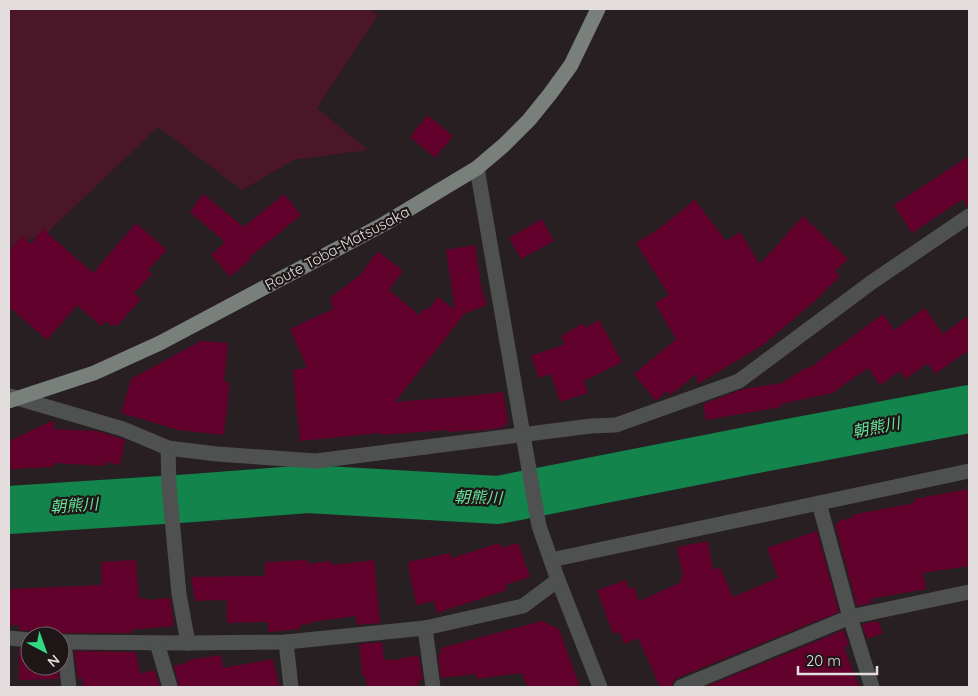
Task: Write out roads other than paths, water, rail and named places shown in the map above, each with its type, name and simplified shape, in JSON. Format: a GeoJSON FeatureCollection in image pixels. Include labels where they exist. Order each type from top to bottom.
{"type":"FeatureCollection","features":[{"type":"Feature","properties":{"kind":"main road","name":"Route Toba-Matsusaka"},"geometry":{"type":"LineString","coordinates":[[12,398],[94,373],[160,343],[384,224],[477,168],[529,120],[550,94],[571,65],[598,9]]}},
{"type":"Feature","properties":{"kind":"street"},"geometry":{"type":"LineString","coordinates":[[477,168],[539,526],[600,687]]}},
{"type":"Feature","properties":{"kind":"street"},"geometry":{"type":"LineString","coordinates":[[12,398],[123,429],[168,448],[217,454],[316,461],[523,438],[592,426],[616,425],[739,381],[872,282],[969,216]]}},
{"type":"Feature","properties":{"kind":"street"},"geometry":{"type":"LineString","coordinates":[[168,448],[169,486],[179,594],[188,643]]}},
{"type":"Feature","properties":{"kind":"street"},"geometry":{"type":"LineString","coordinates":[[551,560],[969,471]]}},
{"type":"Feature","properties":{"kind":"street"},"geometry":{"type":"LineString","coordinates":[[819,503],[850,617],[872,687]]}},
{"type":"Feature","properties":{"kind":"street"},"geometry":{"type":"LineString","coordinates":[[70,642],[286,642],[425,628],[523,606],[558,580]]}},
{"type":"Feature","properties":{"kind":"street"},"geometry":{"type":"LineString","coordinates":[[681,687],[850,617],[969,592]]}},
{"type":"Feature","properties":{"kind":"street"},"geometry":{"type":"LineString","coordinates":[[425,628],[432,687]]}},
{"type":"Feature","properties":{"kind":"street"},"geometry":{"type":"LineString","coordinates":[[157,642],[170,687]]}},
{"type":"Feature","properties":{"kind":"street"},"geometry":{"type":"LineString","coordinates":[[286,642],[291,687]]}},
{"type":"Feature","properties":{"kind":"waterway","name":"朝熊川"},"geometry":{"type":"LineString","coordinates":[[9,510],[308,489],[498,500],[969,409]]}}]}
